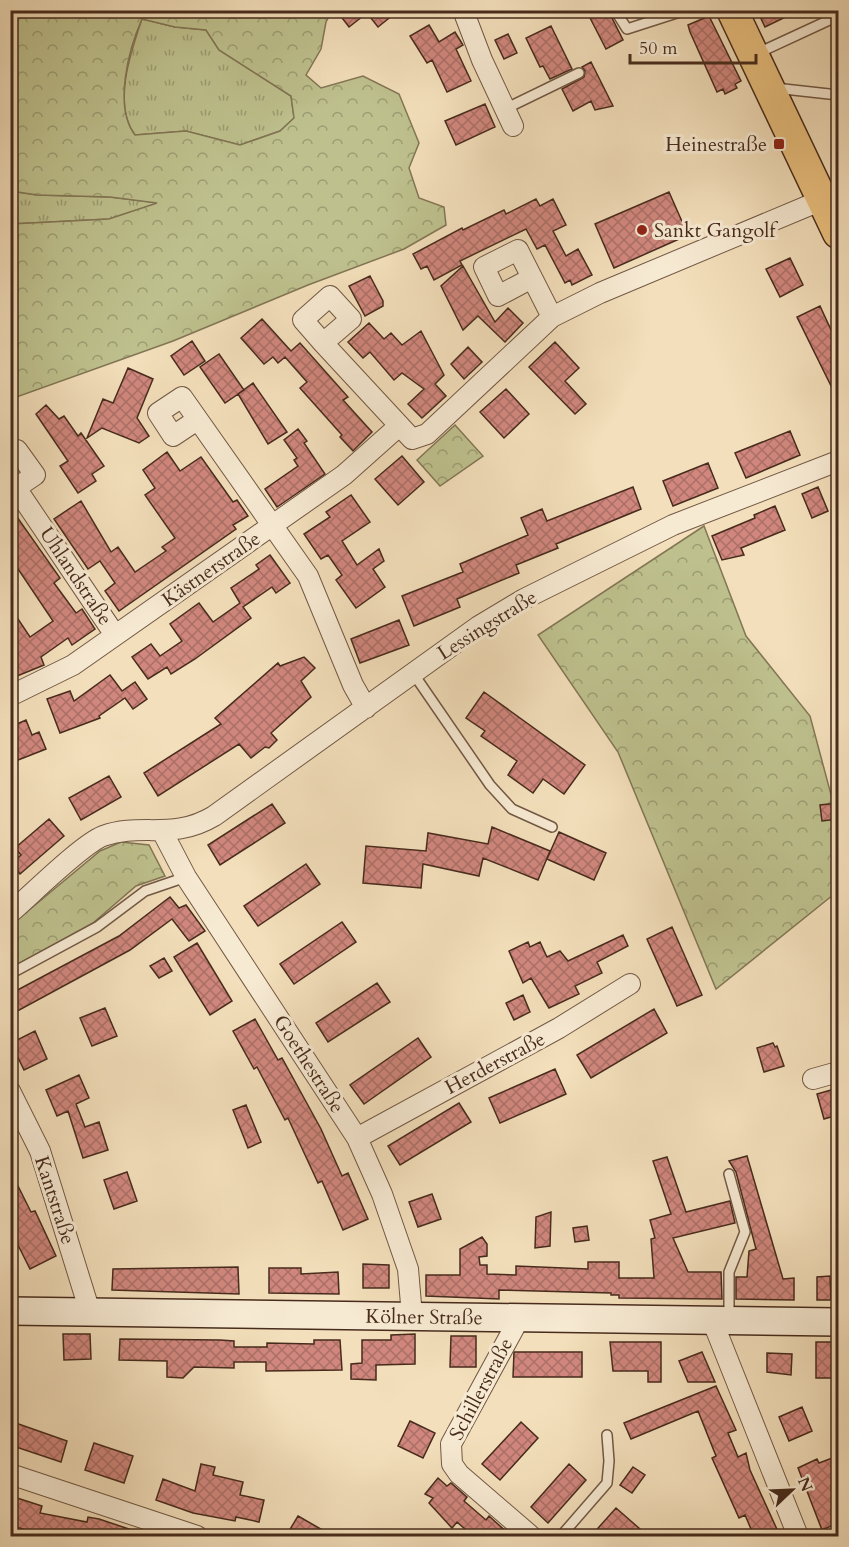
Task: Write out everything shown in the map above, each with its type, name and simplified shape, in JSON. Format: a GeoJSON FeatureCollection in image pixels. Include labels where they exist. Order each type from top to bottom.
{"type":"FeatureCollection","features":[{"type":"Feature","properties":{"kind":"main road"},"geometry":{"type":"LineString","coordinates":[[732,10],[838,233]]}},
{"type":"Feature","properties":{"kind":"main road","name":"Kölner Straße"},"geometry":{"type":"LineString","coordinates":[[10,1311],[838,1322]]}},
{"type":"Feature","properties":{"kind":"street"},"geometry":{"type":"LineString","coordinates":[[463,10],[482,60],[509,117]]}},
{"type":"Feature","properties":{"kind":"street"},"geometry":{"type":"LineString","coordinates":[[323,343],[412,439],[427,434],[552,317],[600,293],[822,200]]}},
{"type":"Feature","properties":{"kind":"street"},"geometry":{"type":"LineString","coordinates":[[532,278],[552,317]]}},
{"type":"Feature","properties":{"kind":"street"},"geometry":{"type":"LineString","coordinates":[[197,420],[308,576],[353,685],[366,708]]}},
{"type":"Feature","properties":{"kind":"street","name":"Kästnerstraße"},"geometry":{"type":"LineString","coordinates":[[10,696],[73,665],[344,475],[399,426]]}},
{"type":"Feature","properties":{"kind":"street","name":"Uhlandstraße"},"geometry":{"type":"LineString","coordinates":[[10,454],[17,450],[35,475],[13,490],[115,635]]}},
{"type":"Feature","properties":{"kind":"street","name":"Lessingstraße"},"geometry":{"type":"LineString","coordinates":[[10,913],[102,837],[138,831],[181,830],[209,819],[478,626],[524,599],[673,525],[838,461]]}},
{"type":"Feature","properties":{"kind":"street","name":"Goethestraße"},"geometry":{"type":"LineString","coordinates":[[162,831],[186,877],[357,1138],[382,1194],[408,1269],[412,1316]]}},
{"type":"Feature","properties":{"kind":"street","name":"Herderstraße"},"geometry":{"type":"LineString","coordinates":[[357,1138],[560,1028],[630,984]]}},
{"type":"Feature","properties":{"kind":"street"},"geometry":{"type":"LineString","coordinates":[[813,1079],[838,1072]]}},
{"type":"Feature","properties":{"kind":"street","name":"Kantstraße"},"geometry":{"type":"LineString","coordinates":[[10,1091],[40,1151],[90,1312]]}},
{"type":"Feature","properties":{"kind":"street","name":"Schillerstraße"},"geometry":{"type":"LineString","coordinates":[[520,1317],[451,1444],[450,1455],[459,1474],[531,1536]]}},
{"type":"Feature","properties":{"kind":"street"},"geometry":{"type":"LineString","coordinates":[[721,1320],[798,1536]]}},
{"type":"Feature","properties":{"kind":"street"},"geometry":{"type":"LineString","coordinates":[[10,1474],[197,1536]]}},
{"type":"Feature","properties":{"kind":"lane"},"geometry":{"type":"LineString","coordinates":[[615,10],[627,29],[686,10]]}},
{"type":"Feature","properties":{"kind":"lane"},"geometry":{"type":"LineString","coordinates":[[754,55],[838,16]]}},
{"type":"Feature","properties":{"kind":"lane"},"geometry":{"type":"LineString","coordinates":[[509,117],[579,73]]}},
{"type":"Feature","properties":{"kind":"lane"},"geometry":{"type":"LineString","coordinates":[[770,88],[838,95]]}},
{"type":"Feature","properties":{"kind":"lane"},"geometry":{"type":"LineString","coordinates":[[413,674],[498,793],[512,808],[552,827]]}},
{"type":"Feature","properties":{"kind":"lane"},"geometry":{"type":"LineString","coordinates":[[10,974],[97,927],[145,891],[186,877]]}},
{"type":"Feature","properties":{"kind":"lane"},"geometry":{"type":"LineString","coordinates":[[721,1320],[729,1272],[745,1232],[729,1174]]}},
{"type":"Feature","properties":{"kind":"lane"},"geometry":{"type":"LineString","coordinates":[[561,1536],[607,1483],[609,1473],[607,1435]]}},
{"type":"Feature","properties":{"kind":"green space"},"geometry":{"type":"Polygon","coordinates":[[[11,10],[332,11],[326,22],[321,49],[306,75],[321,88],[363,76],[399,94],[419,143],[409,168],[419,198],[444,207],[446,225],[404,249],[308,285],[173,341],[11,399],[11,224],[109,219],[157,203],[110,197],[37,195],[11,191],[11,10]],[[142,19],[137,31],[128,61],[124,94],[128,123],[135,135],[186,131],[240,145],[280,131],[294,118],[291,96],[219,50],[206,30],[175,27],[142,19]]]}},
{"type":"Feature","properties":{"kind":"green space"},"geometry":{"type":"Polygon","coordinates":[[[142,19],[175,27],[206,30],[219,50],[291,96],[294,118],[280,131],[240,145],[186,131],[135,135],[128,123],[124,94],[129,62],[142,19]]]}},
{"type":"Feature","properties":{"kind":"green space"},"geometry":{"type":"Polygon","coordinates":[[[11,191],[38,195],[110,197],[159,203],[109,219],[11,224],[11,191]]]}},
{"type":"Feature","properties":{"kind":"green space"},"geometry":{"type":"Polygon","coordinates":[[[455,425],[483,456],[440,486],[417,460],[455,425]]]}},
{"type":"Feature","properties":{"kind":"green space"},"geometry":{"type":"Polygon","coordinates":[[[704,526],[746,636],[810,716],[837,817],[838,891],[716,989],[618,752],[538,635],[704,526]]]}},
{"type":"Feature","properties":{"kind":"green space"},"geometry":{"type":"Polygon","coordinates":[[[121,842],[149,845],[165,876],[136,886],[93,923],[11,968],[11,925],[100,851],[121,842]]]}},
{"type":"Feature","properties":{"kind":"building"},"geometry":{"type":"Polygon","coordinates":[[[336,10],[399,10],[378,27],[367,13],[349,27],[336,10]]]}},
{"type":"Feature","properties":{"kind":"building"},"geometry":{"type":"Polygon","coordinates":[[[586,10],[608,10],[623,40],[606,49],[586,10]]]}},
{"type":"Feature","properties":{"kind":"building"},"geometry":{"type":"Polygon","coordinates":[[[757,10],[800,10],[765,27],[757,10]]]}},
{"type":"Feature","properties":{"kind":"building"},"geometry":{"type":"Polygon","coordinates":[[[709,16],[741,81],[735,84],[737,88],[725,94],[723,89],[717,92],[688,25],[709,16]]]}},
{"type":"Feature","properties":{"kind":"building"},"geometry":{"type":"Polygon","coordinates":[[[429,25],[439,42],[455,32],[463,45],[456,49],[471,81],[447,92],[432,60],[427,63],[410,36],[429,25]]]}},
{"type":"Feature","properties":{"kind":"building"},"geometry":{"type":"Polygon","coordinates":[[[551,26],[572,69],[550,79],[543,66],[540,67],[526,38],[551,26]]]}},
{"type":"Feature","properties":{"kind":"building"},"geometry":{"type":"Polygon","coordinates":[[[508,34],[517,53],[504,59],[495,40],[508,34]]]}},
{"type":"Feature","properties":{"kind":"building"},"geometry":{"type":"Polygon","coordinates":[[[591,62],[613,106],[595,110],[591,101],[573,111],[562,89],[584,77],[585,71],[582,67],[591,62]]]}},
{"type":"Feature","properties":{"kind":"building"},"geometry":{"type":"Polygon","coordinates":[[[485,104],[495,127],[456,145],[445,121],[485,104]]]}},
{"type":"Feature","properties":{"kind":"building","name":"Sankt Gangolf"},"geometry":{"type":"Polygon","coordinates":[[[669,192],[688,235],[614,268],[595,224],[669,192]]]}},
{"type":"Feature","properties":{"kind":"building"},"geometry":{"type":"Polygon","coordinates":[[[536,199],[540,206],[553,199],[566,225],[553,231],[566,256],[578,249],[592,275],[572,285],[570,280],[565,283],[545,245],[537,249],[526,229],[460,261],[462,265],[434,280],[427,266],[421,269],[413,254],[462,228],[463,230],[504,210],[506,214],[536,199]]]}},
{"type":"Feature","properties":{"kind":"building"},"geometry":{"type":"Polygon","coordinates":[[[790,258],[803,285],[780,297],[766,269],[790,258]]]}},
{"type":"Feature","properties":{"kind":"building"},"geometry":{"type":"Polygon","coordinates":[[[463,266],[495,322],[508,308],[523,323],[505,342],[478,316],[463,330],[441,286],[463,266]]]}},
{"type":"Feature","properties":{"kind":"building"},"geometry":{"type":"Polygon","coordinates":[[[370,276],[383,301],[383,306],[365,316],[349,286],[370,276]]]}},
{"type":"Feature","properties":{"kind":"building"},"geometry":{"type":"Polygon","coordinates":[[[820,306],[838,345],[838,400],[797,317],[820,306]]]}},
{"type":"Feature","properties":{"kind":"building"},"geometry":{"type":"Polygon","coordinates":[[[262,319],[291,351],[300,343],[348,397],[343,400],[372,432],[353,451],[340,437],[342,435],[300,388],[307,382],[285,357],[278,363],[273,357],[264,364],[241,338],[262,319]]]}},
{"type":"Feature","properties":{"kind":"building"},"geometry":{"type":"Polygon","coordinates":[[[369,323],[384,339],[391,333],[402,345],[421,331],[444,375],[435,384],[446,396],[422,418],[408,404],[424,389],[402,373],[394,380],[370,352],[363,358],[348,342],[369,323]]]}},
{"type":"Feature","properties":{"kind":"building"},"geometry":{"type":"Polygon","coordinates":[[[192,341],[205,361],[184,375],[171,356],[192,341]]]}},
{"type":"Feature","properties":{"kind":"building"},"geometry":{"type":"Polygon","coordinates":[[[555,342],[579,368],[565,381],[586,404],[575,414],[529,367],[555,342]]]}},
{"type":"Feature","properties":{"kind":"building"},"geometry":{"type":"Polygon","coordinates":[[[468,347],[482,362],[464,379],[451,364],[468,347]]]}},
{"type":"Feature","properties":{"kind":"building"},"geometry":{"type":"Polygon","coordinates":[[[219,354],[244,390],[225,403],[200,367],[219,354]]]}},
{"type":"Feature","properties":{"kind":"building"},"geometry":{"type":"Polygon","coordinates":[[[128,368],[153,379],[137,418],[149,436],[139,443],[102,428],[87,438],[103,399],[113,403],[128,368]]]}},
{"type":"Feature","properties":{"kind":"building"},"geometry":{"type":"Polygon","coordinates":[[[253,383],[287,432],[268,444],[238,394],[253,383]]]}},
{"type":"Feature","properties":{"kind":"building"},"geometry":{"type":"Polygon","coordinates":[[[506,389],[529,414],[504,438],[480,412],[506,389]]]}},
{"type":"Feature","properties":{"kind":"building"},"geometry":{"type":"Polygon","coordinates":[[[46,405],[59,419],[64,416],[78,436],[81,433],[104,466],[92,474],[96,481],[78,493],[60,466],[68,461],[36,414],[46,405]]]}},
{"type":"Feature","properties":{"kind":"building"},"geometry":{"type":"Polygon","coordinates":[[[298,429],[307,441],[304,443],[325,474],[277,507],[265,489],[298,466],[294,460],[297,458],[284,440],[298,429]]]}},
{"type":"Feature","properties":{"kind":"building"},"geometry":{"type":"Polygon","coordinates":[[[790,431],[800,455],[746,478],[735,453],[790,431]]]}},
{"type":"Feature","properties":{"kind":"building"},"geometry":{"type":"Polygon","coordinates":[[[167,452],[180,471],[201,457],[233,502],[237,500],[248,516],[233,525],[236,529],[119,611],[105,591],[115,583],[100,561],[88,569],[54,519],[81,501],[111,552],[118,547],[135,572],[166,551],[162,547],[175,538],[145,495],[155,488],[143,470],[167,452]]]}},
{"type":"Feature","properties":{"kind":"building"},"geometry":{"type":"Polygon","coordinates":[[[402,456],[424,482],[398,505],[375,479],[402,456]]]}},
{"type":"Feature","properties":{"kind":"building"},"geometry":{"type":"Polygon","coordinates":[[[708,463],[718,488],[673,506],[663,481],[708,463]]]}},
{"type":"Feature","properties":{"kind":"building"},"geometry":{"type":"Polygon","coordinates":[[[633,487],[641,509],[556,544],[558,548],[516,565],[519,573],[457,599],[460,607],[414,626],[402,596],[463,572],[460,564],[528,535],[521,518],[542,509],[547,521],[633,487]]]}},
{"type":"Feature","properties":{"kind":"building"},"geometry":{"type":"Polygon","coordinates":[[[818,487],[828,511],[812,518],[802,494],[818,487]]]}},
{"type":"Feature","properties":{"kind":"building"},"geometry":{"type":"Polygon","coordinates":[[[351,495],[370,522],[342,541],[357,565],[379,549],[384,561],[373,569],[385,587],[356,608],[336,580],[342,575],[328,555],[321,559],[304,534],[330,517],[326,512],[351,495]]]}},
{"type":"Feature","properties":{"kind":"building"},"geometry":{"type":"Polygon","coordinates":[[[775,506],[785,530],[741,548],[744,555],[722,560],[712,536],[755,518],[754,515],[775,506]]]}},
{"type":"Feature","properties":{"kind":"building"},"geometry":{"type":"Polygon","coordinates":[[[10,507],[60,578],[54,583],[76,613],[82,609],[95,629],[72,645],[68,638],[41,657],[44,665],[10,679],[10,607],[30,637],[53,621],[10,557],[10,507]]]}},
{"type":"Feature","properties":{"kind":"building"},"geometry":{"type":"Polygon","coordinates":[[[270,555],[290,583],[276,593],[272,587],[243,607],[251,618],[195,659],[171,674],[167,667],[148,679],[132,657],[151,644],[160,656],[182,641],[170,624],[199,603],[213,622],[240,603],[231,588],[259,569],[256,565],[270,555]]]}},
{"type":"Feature","properties":{"kind":"building"},"geometry":{"type":"Polygon","coordinates":[[[399,620],[409,645],[360,663],[351,639],[399,620]]]}},
{"type":"Feature","properties":{"kind":"building"},"geometry":{"type":"Polygon","coordinates":[[[304,657],[315,668],[301,681],[311,697],[271,733],[277,740],[269,748],[265,747],[251,758],[239,744],[158,796],[144,773],[221,724],[215,718],[278,663],[280,666],[304,657]]]}},
{"type":"Feature","properties":{"kind":"building"},"geometry":{"type":"Polygon","coordinates":[[[110,675],[122,691],[135,682],[147,699],[133,709],[125,698],[99,716],[100,718],[60,733],[47,699],[70,691],[74,701],[110,675]]]}},
{"type":"Feature","properties":{"kind":"building"},"geometry":{"type":"Polygon","coordinates":[[[484,692],[585,765],[564,794],[543,779],[533,793],[508,775],[517,761],[481,736],[485,731],[466,718],[484,692]]]}},
{"type":"Feature","properties":{"kind":"building"},"geometry":{"type":"Polygon","coordinates":[[[26,720],[32,735],[39,732],[46,749],[13,762],[10,755],[10,727],[26,720]]]}},
{"type":"Feature","properties":{"kind":"building"},"geometry":{"type":"Polygon","coordinates":[[[109,776],[121,797],[81,820],[69,798],[109,776]]]}},
{"type":"Feature","properties":{"kind":"building"},"geometry":{"type":"Polygon","coordinates":[[[838,803],[838,819],[822,821],[820,805],[838,803]]]}},
{"type":"Feature","properties":{"kind":"building"},"geometry":{"type":"Polygon","coordinates":[[[272,804],[285,823],[220,865],[208,845],[272,804]]]}},
{"type":"Feature","properties":{"kind":"building"},"geometry":{"type":"Polygon","coordinates":[[[49,819],[64,836],[20,874],[11,864],[21,855],[15,848],[49,819]]]}},
{"type":"Feature","properties":{"kind":"building"},"geometry":{"type":"Polygon","coordinates":[[[492,827],[550,851],[538,880],[483,858],[479,876],[423,864],[421,888],[363,883],[366,846],[426,851],[428,833],[488,844],[492,827]]]}},
{"type":"Feature","properties":{"kind":"building"},"geometry":{"type":"Polygon","coordinates":[[[559,832],[606,853],[594,880],[547,859],[559,832]]]}},
{"type":"Feature","properties":{"kind":"building"},"geometry":{"type":"Polygon","coordinates":[[[306,864],[320,884],[258,926],[244,906],[306,864]]]}},
{"type":"Feature","properties":{"kind":"building"},"geometry":{"type":"Polygon","coordinates":[[[170,897],[179,908],[186,905],[205,931],[189,941],[172,919],[130,950],[10,1015],[10,994],[119,936],[170,897]]]}},
{"type":"Feature","properties":{"kind":"building"},"geometry":{"type":"Polygon","coordinates":[[[342,922],[356,942],[294,984],[280,964],[342,922]]]}},
{"type":"Feature","properties":{"kind":"building"},"geometry":{"type":"Polygon","coordinates":[[[672,927],[702,995],[677,1006],[647,939],[672,927]]]}},
{"type":"Feature","properties":{"kind":"building"},"geometry":{"type":"Polygon","coordinates":[[[623,935],[628,946],[597,962],[602,973],[575,986],[579,994],[549,1008],[531,978],[523,983],[509,951],[528,942],[530,947],[540,942],[547,957],[560,951],[568,961],[623,935]]]}},
{"type":"Feature","properties":{"kind":"building"},"geometry":{"type":"Polygon","coordinates":[[[197,943],[232,1001],[210,1015],[174,957],[197,943]]]}},
{"type":"Feature","properties":{"kind":"building"},"geometry":{"type":"Polygon","coordinates":[[[164,958],[172,971],[159,978],[150,966],[164,958]]]}},
{"type":"Feature","properties":{"kind":"building"},"geometry":{"type":"Polygon","coordinates":[[[377,983],[390,1002],[328,1042],[316,1023],[377,983]]]}},
{"type":"Feature","properties":{"kind":"building"},"geometry":{"type":"Polygon","coordinates":[[[523,995],[530,1012],[514,1020],[506,1003],[523,995]]]}},
{"type":"Feature","properties":{"kind":"building"},"geometry":{"type":"Polygon","coordinates":[[[105,1008],[117,1036],[92,1046],[80,1018],[105,1008]]]}},
{"type":"Feature","properties":{"kind":"building"},"geometry":{"type":"Polygon","coordinates":[[[654,1009],[667,1033],[591,1078],[577,1055],[654,1009]]]}},
{"type":"Feature","properties":{"kind":"building"},"geometry":{"type":"Polygon","coordinates":[[[255,1019],[278,1060],[282,1058],[321,1129],[342,1176],[348,1173],[368,1219],[343,1230],[322,1181],[318,1183],[288,1118],[285,1120],[257,1067],[254,1069],[233,1031],[255,1019]]]}},
{"type":"Feature","properties":{"kind":"building"},"geometry":{"type":"Polygon","coordinates":[[[35,1031],[47,1059],[24,1070],[11,1043],[35,1031]]]}},
{"type":"Feature","properties":{"kind":"building"},"geometry":{"type":"Polygon","coordinates":[[[418,1038],[431,1057],[364,1104],[350,1085],[418,1038]]]}},
{"type":"Feature","properties":{"kind":"building"},"geometry":{"type":"Polygon","coordinates":[[[773,1043],[775,1047],[777,1046],[784,1066],[764,1072],[757,1048],[773,1043]]]}},
{"type":"Feature","properties":{"kind":"building"},"geometry":{"type":"Polygon","coordinates":[[[555,1069],[566,1094],[500,1123],[489,1098],[555,1069]]]}},
{"type":"Feature","properties":{"kind":"building"},"geometry":{"type":"Polygon","coordinates":[[[79,1075],[89,1098],[76,1104],[85,1127],[99,1122],[108,1150],[83,1158],[68,1111],[57,1116],[46,1090],[79,1075]]]}},
{"type":"Feature","properties":{"kind":"building"},"geometry":{"type":"Polygon","coordinates":[[[838,1088],[838,1115],[824,1119],[817,1094],[838,1088]]]}},
{"type":"Feature","properties":{"kind":"building"},"geometry":{"type":"Polygon","coordinates":[[[459,1103],[471,1122],[400,1165],[388,1146],[459,1103]]]}},
{"type":"Feature","properties":{"kind":"building"},"geometry":{"type":"Polygon","coordinates":[[[246,1105],[261,1142],[248,1148],[233,1110],[246,1105]]]}},
{"type":"Feature","properties":{"kind":"building"},"geometry":{"type":"Polygon","coordinates":[[[747,1156],[783,1279],[794,1278],[794,1300],[736,1299],[736,1277],[747,1277],[749,1251],[756,1249],[736,1172],[729,1161],[747,1156]]]}},
{"type":"Feature","properties":{"kind":"building"},"geometry":{"type":"Polygon","coordinates":[[[667,1157],[686,1212],[730,1201],[735,1223],[673,1238],[688,1272],[721,1272],[722,1299],[619,1298],[619,1295],[611,1295],[611,1293],[499,1290],[499,1299],[426,1296],[426,1275],[460,1275],[460,1249],[482,1237],[487,1244],[487,1256],[479,1257],[480,1265],[487,1265],[487,1274],[516,1275],[516,1266],[588,1269],[588,1262],[619,1262],[619,1278],[654,1278],[651,1239],[655,1238],[650,1220],[671,1214],[653,1161],[667,1157]]]}},
{"type":"Feature","properties":{"kind":"building"},"geometry":{"type":"Polygon","coordinates":[[[10,1170],[31,1212],[35,1211],[56,1256],[30,1269],[10,1229],[10,1170]]]}},
{"type":"Feature","properties":{"kind":"building"},"geometry":{"type":"Polygon","coordinates":[[[127,1172],[137,1201],[114,1209],[104,1180],[127,1172]]]}},
{"type":"Feature","properties":{"kind":"building"},"geometry":{"type":"Polygon","coordinates":[[[432,1194],[441,1219],[418,1227],[409,1202],[432,1194]]]}},
{"type":"Feature","properties":{"kind":"building"},"geometry":{"type":"Polygon","coordinates":[[[551,1212],[550,1246],[535,1248],[536,1217],[551,1212]]]}},
{"type":"Feature","properties":{"kind":"building"},"geometry":{"type":"Polygon","coordinates":[[[587,1226],[589,1240],[575,1242],[573,1228],[587,1226]]]}},
{"type":"Feature","properties":{"kind":"building"},"geometry":{"type":"Polygon","coordinates":[[[363,1264],[389,1265],[389,1288],[363,1288],[363,1264]]]}},
{"type":"Feature","properties":{"kind":"building"},"geometry":{"type":"Polygon","coordinates":[[[238,1267],[239,1294],[112,1290],[113,1269],[238,1267]]]}},
{"type":"Feature","properties":{"kind":"building"},"geometry":{"type":"Polygon","coordinates":[[[269,1268],[301,1268],[301,1274],[338,1272],[339,1294],[269,1293],[269,1268]]]}},
{"type":"Feature","properties":{"kind":"building"},"geometry":{"type":"Polygon","coordinates":[[[830,1276],[831,1300],[817,1300],[817,1277],[830,1276]]]}},
{"type":"Feature","properties":{"kind":"building"},"geometry":{"type":"Polygon","coordinates":[[[63,1334],[90,1334],[91,1359],[64,1360],[63,1334]]]}},
{"type":"Feature","properties":{"kind":"building"},"geometry":{"type":"Polygon","coordinates":[[[415,1334],[415,1364],[376,1365],[376,1380],[351,1379],[351,1364],[362,1363],[362,1340],[391,1340],[391,1335],[415,1334]]]}},
{"type":"Feature","properties":{"kind":"building"},"geometry":{"type":"Polygon","coordinates":[[[451,1336],[476,1336],[476,1367],[450,1367],[451,1336]]]}},
{"type":"Feature","properties":{"kind":"building"},"geometry":{"type":"Polygon","coordinates":[[[120,1339],[220,1340],[234,1341],[234,1347],[267,1347],[267,1343],[314,1344],[314,1340],[340,1340],[342,1370],[266,1371],[266,1362],[234,1362],[234,1368],[194,1367],[183,1378],[167,1377],[167,1361],[119,1360],[120,1339]]]}},
{"type":"Feature","properties":{"kind":"building"},"geometry":{"type":"Polygon","coordinates":[[[610,1342],[661,1342],[661,1382],[648,1382],[648,1371],[613,1371],[610,1342]]]}},
{"type":"Feature","properties":{"kind":"building"},"geometry":{"type":"Polygon","coordinates":[[[816,1342],[838,1342],[838,1378],[816,1378],[816,1342]]]}},
{"type":"Feature","properties":{"kind":"building"},"geometry":{"type":"Polygon","coordinates":[[[514,1352],[582,1352],[582,1377],[513,1377],[514,1352]]]}},
{"type":"Feature","properties":{"kind":"building"},"geometry":{"type":"Polygon","coordinates":[[[702,1352],[715,1382],[688,1382],[679,1361],[702,1352]]]}},
{"type":"Feature","properties":{"kind":"building"},"geometry":{"type":"Polygon","coordinates":[[[767,1353],[792,1354],[791,1375],[767,1372],[767,1353]]]}},
{"type":"Feature","properties":{"kind":"building"},"geometry":{"type":"Polygon","coordinates":[[[716,1386],[736,1430],[728,1433],[738,1457],[746,1453],[750,1470],[780,1536],[754,1536],[745,1515],[739,1518],[712,1458],[716,1456],[698,1411],[631,1439],[624,1423],[716,1386]]]}},
{"type":"Feature","properties":{"kind":"building"},"geometry":{"type":"Polygon","coordinates":[[[802,1407],[812,1431],[789,1441],[779,1417],[802,1407]]]}},
{"type":"Feature","properties":{"kind":"building"},"geometry":{"type":"Polygon","coordinates":[[[10,1421],[67,1441],[61,1462],[10,1445],[10,1421]]]}},
{"type":"Feature","properties":{"kind":"building"},"geometry":{"type":"Polygon","coordinates":[[[410,1421],[435,1433],[423,1458],[398,1446],[410,1421]]]}},
{"type":"Feature","properties":{"kind":"building"},"geometry":{"type":"Polygon","coordinates":[[[521,1422],[538,1438],[500,1480],[482,1464],[521,1422]]]}},
{"type":"Feature","properties":{"kind":"building"},"geometry":{"type":"Polygon","coordinates":[[[94,1443],[133,1456],[124,1483],[85,1470],[94,1443]]]}},
{"type":"Feature","properties":{"kind":"building"},"geometry":{"type":"Polygon","coordinates":[[[835,1457],[838,1463],[838,1523],[822,1530],[798,1468],[817,1459],[819,1463],[835,1457]]]}},
{"type":"Feature","properties":{"kind":"building"},"geometry":{"type":"Polygon","coordinates":[[[201,1464],[215,1467],[213,1475],[243,1482],[240,1495],[264,1500],[259,1522],[236,1517],[235,1521],[193,1513],[156,1500],[163,1479],[195,1491],[201,1464]]]}},
{"type":"Feature","properties":{"kind":"building"},"geometry":{"type":"Polygon","coordinates":[[[569,1464],[586,1480],[548,1523],[531,1507],[569,1464]]]}},
{"type":"Feature","properties":{"kind":"building"},"geometry":{"type":"Polygon","coordinates":[[[633,1467],[645,1475],[632,1493],[620,1485],[633,1467]]]}},
{"type":"Feature","properties":{"kind":"building"},"geometry":{"type":"Polygon","coordinates":[[[438,1478],[447,1486],[451,1483],[467,1497],[464,1501],[486,1520],[489,1516],[511,1536],[473,1536],[457,1522],[452,1528],[429,1503],[433,1498],[425,1494],[438,1478]]]}},
{"type":"Feature","properties":{"kind":"building"},"geometry":{"type":"Polygon","coordinates":[[[17,1498],[42,1506],[40,1513],[87,1522],[88,1517],[99,1519],[144,1534],[144,1536],[45,1536],[10,1525],[17,1498]]]}},
{"type":"Feature","properties":{"kind":"building"},"geometry":{"type":"Polygon","coordinates":[[[616,1508],[648,1536],[591,1536],[616,1508]]]}},
{"type":"Feature","properties":{"kind":"building"},"geometry":{"type":"Polygon","coordinates":[[[298,1516],[333,1536],[286,1536],[298,1516]]]}},
{"type":"Feature","properties":{"kind":"place","name":"Heinestraße"},"geometry":{"type":"Point","coordinates":[779,144]}},
{"type":"Feature","properties":{"kind":"place","name":"Sankt Gangolf"},"geometry":{"type":"Point","coordinates":[642,230]}}]}
